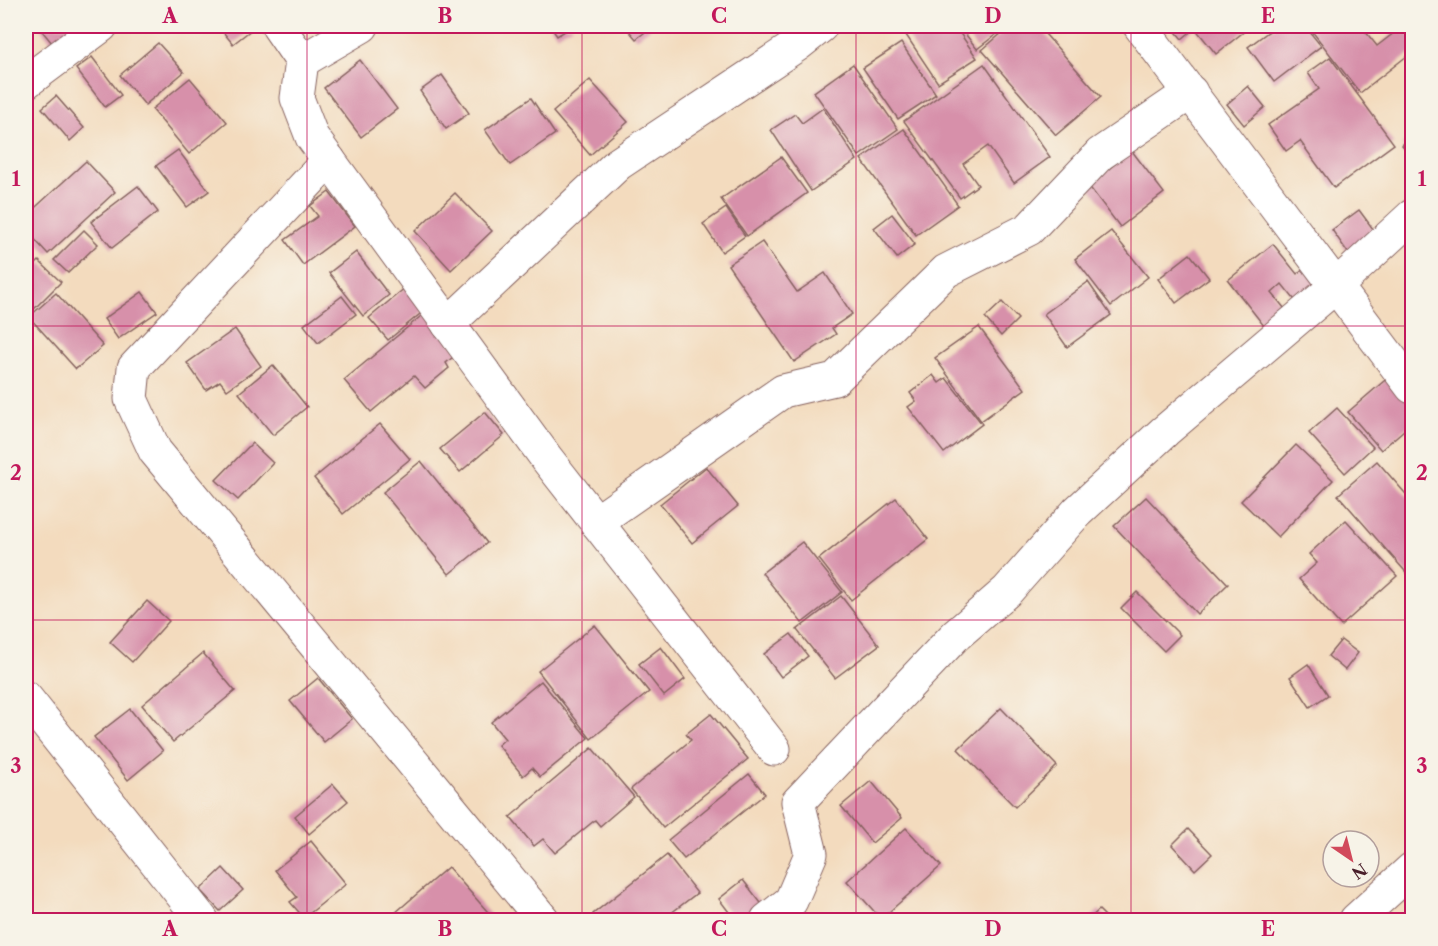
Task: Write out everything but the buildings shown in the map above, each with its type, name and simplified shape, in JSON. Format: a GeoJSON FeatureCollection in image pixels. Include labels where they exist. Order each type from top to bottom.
{"type":"FeatureCollection","features":[{"type":"Feature","properties":{"kind":"street"},"geometry":{"type":"LineString","coordinates":[[26,82],[100,26]]}},
{"type":"Feature","properties":{"kind":"street"},"geometry":{"type":"LineString","coordinates":[[278,26],[302,62],[297,98],[312,137],[547,459],[774,748]]}},
{"type":"Feature","properties":{"kind":"street"},"geometry":{"type":"LineString","coordinates":[[302,62],[362,26]]}},
{"type":"Feature","properties":{"kind":"street"},"geometry":{"type":"LineString","coordinates":[[448,324],[618,164],[797,45],[821,26]]}},
{"type":"Feature","properties":{"kind":"street"},"geometry":{"type":"LineString","coordinates":[[1140,26],[1413,387]]}},
{"type":"Feature","properties":{"kind":"street"},"geometry":{"type":"LineString","coordinates":[[597,522],[783,391],[835,379],[946,271],[1029,229],[1100,154],[1191,92]]}},
{"type":"Feature","properties":{"kind":"street"},"geometry":{"type":"LineString","coordinates":[[329,160],[134,368],[131,399],[155,451],[543,921]]}},
{"type":"Feature","properties":{"kind":"street"},"geometry":{"type":"LineString","coordinates":[[767,921],[791,901],[812,854],[798,802],[955,636],[1007,591],[1077,512],[1164,431],[1336,286],[1413,216]]}},
{"type":"Feature","properties":{"kind":"street"},"geometry":{"type":"LineString","coordinates":[[26,698],[202,921]]}},
{"type":"Feature","properties":{"kind":"street"},"geometry":{"type":"LineString","coordinates":[[1356,921],[1413,869]]}}]}
